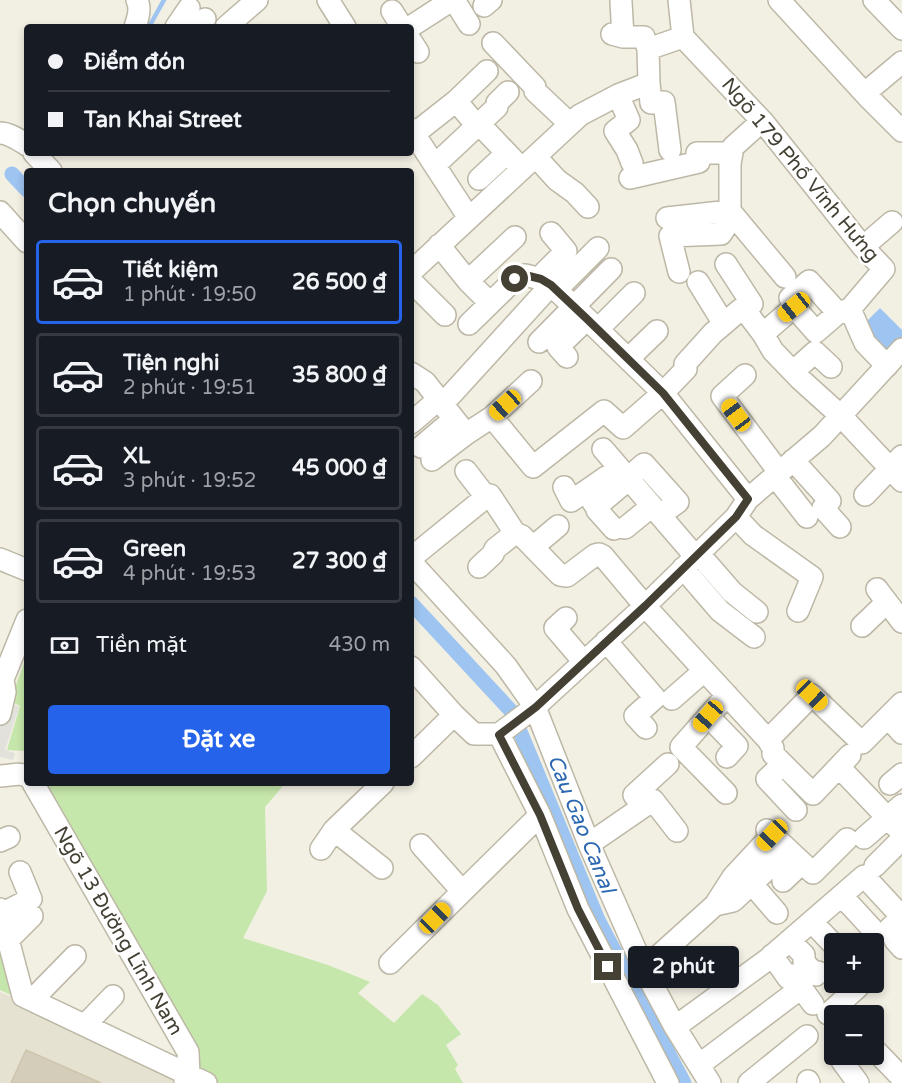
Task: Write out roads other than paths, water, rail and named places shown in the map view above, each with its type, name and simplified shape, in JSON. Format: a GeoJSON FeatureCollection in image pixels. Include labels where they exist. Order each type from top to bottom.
{"type":"FeatureCollection","features":[{"type":"Feature","properties":{"kind":"street"},"geometry":{"type":"LineString","coordinates":[[136,24],[139,15],[137,0]]}},
{"type":"Feature","properties":{"kind":"street"},"geometry":{"type":"LineString","coordinates":[[229,24],[257,0]]}},
{"type":"Feature","properties":{"kind":"street"},"geometry":{"type":"LineString","coordinates":[[414,24],[453,0],[470,24]]}},
{"type":"Feature","properties":{"kind":"street"},"geometry":{"type":"LineString","coordinates":[[648,49],[683,37],[679,0]]}},
{"type":"Feature","properties":{"kind":"street"},"geometry":{"type":"LineString","coordinates":[[779,0],[902,132]]}},
{"type":"Feature","properties":{"kind":"street"},"geometry":{"type":"LineString","coordinates":[[874,0],[902,29]]}},
{"type":"Feature","properties":{"kind":"street"},"geometry":{"type":"LineString","coordinates":[[621,2],[618,35],[644,37],[648,49],[651,103],[664,102],[670,150]]}},
{"type":"Feature","properties":{"kind":"street"},"geometry":{"type":"LineString","coordinates":[[183,24],[197,18]]}},
{"type":"Feature","properties":{"kind":"street","name":"Ngõ 179 Phố Vĩnh Hưng"},"geometry":{"type":"LineString","coordinates":[[683,37],[762,121],[863,246],[884,268],[844,311]]}},
{"type":"Feature","properties":{"kind":"street"},"geometry":{"type":"LineString","coordinates":[[493,43],[535,87],[535,91],[570,124]]}},
{"type":"Feature","properties":{"kind":"street"},"geometry":{"type":"LineString","coordinates":[[865,93],[902,62]]}},
{"type":"Feature","properties":{"kind":"street"},"geometry":{"type":"LineString","coordinates":[[414,131],[456,101],[487,71]]}},
{"type":"Feature","properties":{"kind":"street"},"geometry":{"type":"LineString","coordinates":[[414,269],[580,115],[618,95],[649,83]]}},
{"type":"Feature","properties":{"kind":"street"},"geometry":{"type":"LineString","coordinates":[[435,165],[497,107],[497,103],[508,92]]}},
{"type":"Feature","properties":{"kind":"street"},"geometry":{"type":"LineString","coordinates":[[618,95],[629,120],[615,131],[627,150],[631,171],[699,162],[698,153],[732,153]]}},
{"type":"Feature","properties":{"kind":"street"},"geometry":{"type":"LineString","coordinates":[[456,101],[472,121],[507,153],[557,180],[575,193],[588,207]]}},
{"type":"Feature","properties":{"kind":"street"},"geometry":{"type":"LineString","coordinates":[[679,272],[670,236],[721,234],[727,225],[730,211],[730,164],[733,147],[762,121]]}},
{"type":"Feature","properties":{"kind":"street"},"geometry":{"type":"LineString","coordinates":[[0,134],[3,133],[24,143]]}},
{"type":"Feature","properties":{"kind":"street"},"geometry":{"type":"LineString","coordinates":[[414,134],[469,218]]}},
{"type":"Feature","properties":{"kind":"street"},"geometry":{"type":"LineString","coordinates":[[478,179],[507,153]]}},
{"type":"Feature","properties":{"kind":"street"},"geometry":{"type":"LineString","coordinates":[[667,218],[730,211]]}},
{"type":"Feature","properties":{"kind":"street"},"geometry":{"type":"LineString","coordinates":[[730,211],[785,277]]}},
{"type":"Feature","properties":{"kind":"street"},"geometry":{"type":"LineString","coordinates":[[0,212],[24,239]]}},
{"type":"Feature","properties":{"kind":"street"},"geometry":{"type":"LineString","coordinates":[[863,246],[892,222]]}},
{"type":"Feature","properties":{"kind":"street"},"geometry":{"type":"LineString","coordinates":[[549,285],[545,272],[566,251],[551,233]]}},
{"type":"Feature","properties":{"kind":"street"},"geometry":{"type":"LineString","coordinates":[[468,281],[515,237]]}},
{"type":"Feature","properties":{"kind":"street"},"geometry":{"type":"LineString","coordinates":[[439,245],[468,281],[490,303]]}},
{"type":"Feature","properties":{"kind":"street"},"geometry":{"type":"LineString","coordinates":[[414,421],[444,398],[549,285],[598,248]]}},
{"type":"Feature","properties":{"kind":"street"},"geometry":{"type":"LineString","coordinates":[[492,417],[533,467],[604,411],[621,430],[686,369],[685,364],[713,333],[740,310],[752,304],[726,264]]}},
{"type":"Feature","properties":{"kind":"street"},"geometry":{"type":"LineString","coordinates":[[567,357],[558,347],[592,323],[611,268]]}},
{"type":"Feature","properties":{"kind":"street"},"geometry":{"type":"LineString","coordinates":[[469,324],[519,277],[532,276],[549,285],[592,323],[663,393],[748,499]]}},
{"type":"Feature","properties":{"kind":"street"},"geometry":{"type":"LineString","coordinates":[[790,298],[809,281],[844,311],[865,343],[887,366]]}},
{"type":"Feature","properties":{"kind":"street"},"geometry":{"type":"LineString","coordinates":[[698,282],[724,324]]}},
{"type":"Feature","properties":{"kind":"street"},"geometry":{"type":"LineString","coordinates":[[414,284],[445,315]]}},
{"type":"Feature","properties":{"kind":"street"},"geometry":{"type":"LineString","coordinates":[[540,342],[592,323],[634,302]]}},
{"type":"Feature","properties":{"kind":"street"},"geometry":{"type":"LineString","coordinates":[[763,333],[794,307],[816,332],[844,311]]}},
{"type":"Feature","properties":{"kind":"street"},"geometry":{"type":"LineString","coordinates":[[744,309],[763,333],[773,351],[898,468],[865,495]]}},
{"type":"Feature","properties":{"kind":"street"},"geometry":{"type":"LineString","coordinates":[[628,359],[657,331]]}},
{"type":"Feature","properties":{"kind":"street"},"geometry":{"type":"LineString","coordinates":[[414,670],[474,734],[502,733],[531,710],[645,606],[736,517],[748,499],[822,436],[902,349]]}},
{"type":"Feature","properties":{"kind":"street"},"geometry":{"type":"LineString","coordinates":[[794,371],[816,352],[831,367]]}},
{"type":"Feature","properties":{"kind":"street"},"geometry":{"type":"LineString","coordinates":[[414,375],[444,398],[460,427]]}},
{"type":"Feature","properties":{"kind":"street"},"geometry":{"type":"LineString","coordinates":[[746,375],[722,396],[783,469],[807,517]]}},
{"type":"Feature","properties":{"kind":"street"},"geometry":{"type":"LineString","coordinates":[[427,453],[460,427],[492,417],[531,381]]}},
{"type":"Feature","properties":{"kind":"street"},"geometry":{"type":"LineString","coordinates":[[603,449],[632,475]]}},
{"type":"Feature","properties":{"kind":"street"},"geometry":{"type":"LineString","coordinates":[[564,487],[571,501],[591,499],[632,475],[644,464],[678,502],[656,510],[620,529],[591,499]]}},
{"type":"Feature","properties":{"kind":"street"},"geometry":{"type":"LineString","coordinates":[[783,469],[830,501],[823,508],[840,527]]}},
{"type":"Feature","properties":{"kind":"street"},"geometry":{"type":"LineString","coordinates":[[466,471],[486,496]]}},
{"type":"Feature","properties":{"kind":"street"},"geometry":{"type":"LineString","coordinates":[[591,499],[606,477]]}},
{"type":"Feature","properties":{"kind":"street"},"geometry":{"type":"LineString","coordinates":[[414,557],[490,495],[515,532],[522,536],[560,575],[567,576],[595,555],[603,556],[645,606],[768,741],[773,748],[773,754],[813,794],[895,710],[902,734]]}},
{"type":"Feature","properties":{"kind":"street"},"geometry":{"type":"LineString","coordinates":[[656,510],[692,559],[720,612],[754,637]]}},
{"type":"Feature","properties":{"kind":"street"},"geometry":{"type":"LineString","coordinates":[[736,517],[753,535],[802,558],[812,577],[798,611]]}},
{"type":"Feature","properties":{"kind":"street"},"geometry":{"type":"LineString","coordinates":[[533,547],[558,526]]}},
{"type":"Feature","properties":{"kind":"street"},"geometry":{"type":"LineString","coordinates":[[479,567],[515,532]]}},
{"type":"Feature","properties":{"kind":"street"},"geometry":{"type":"LineString","coordinates":[[0,559],[24,569]]}},
{"type":"Feature","properties":{"kind":"street"},"geometry":{"type":"LineString","coordinates":[[692,559],[738,584],[757,612]]}},
{"type":"Feature","properties":{"kind":"street"},"geometry":{"type":"LineString","coordinates":[[414,563],[506,666],[531,710],[644,969],[675,1027],[704,1074],[824,1006],[792,975],[788,978],[772,955]]}},
{"type":"Feature","properties":{"kind":"street"},"geometry":{"type":"LineString","coordinates":[[862,626],[882,595],[902,622]]}},
{"type":"Feature","properties":{"kind":"street"},"geometry":{"type":"LineString","coordinates":[[566,618],[555,628],[584,662]]}},
{"type":"Feature","properties":{"kind":"street"},"geometry":{"type":"LineString","coordinates":[[0,714],[5,692],[1,680],[24,627]]}},
{"type":"Feature","properties":{"kind":"street"},"geometry":{"type":"LineString","coordinates":[[606,641],[655,698],[635,716],[646,728]]}},
{"type":"Feature","properties":{"kind":"street"},"geometry":{"type":"LineString","coordinates":[[672,699],[704,671]]}},
{"type":"Feature","properties":{"kind":"street"},"geometry":{"type":"LineString","coordinates":[[726,793],[681,747],[727,695]]}},
{"type":"Feature","properties":{"kind":"street"},"geometry":{"type":"LineString","coordinates":[[768,741],[812,695],[897,819],[856,838],[813,873],[782,845]]}},
{"type":"Feature","properties":{"kind":"street"},"geometry":{"type":"LineString","coordinates":[[414,753],[454,715]]}},
{"type":"Feature","properties":{"kind":"street"},"geometry":{"type":"LineString","coordinates":[[708,716],[737,746],[727,757]]}},
{"type":"Feature","properties":{"kind":"street"},"geometry":{"type":"LineString","coordinates":[[502,733],[540,815],[578,909],[668,1083]]}},
{"type":"Feature","properties":{"kind":"street"},"geometry":{"type":"LineString","coordinates":[[643,807],[634,795],[668,764]]}},
{"type":"Feature","properties":{"kind":"street"},"geometry":{"type":"LineString","coordinates":[[783,764],[767,779],[796,810]]}},
{"type":"Feature","properties":{"kind":"street"},"geometry":{"type":"LineString","coordinates":[[0,776],[24,774]]}},
{"type":"Feature","properties":{"kind":"street","name":"Ngõ 13 Đường Lĩnh Nam"},"geometry":{"type":"LineString","coordinates":[[35,786],[188,1053],[194,1080]]}},
{"type":"Feature","properties":{"kind":"street"},"geometry":{"type":"LineString","coordinates":[[321,849],[334,830],[380,786]]}},
{"type":"Feature","properties":{"kind":"street"},"geometry":{"type":"LineString","coordinates":[[589,844],[653,800],[677,831]]}},
{"type":"Feature","properties":{"kind":"street"},"geometry":{"type":"LineString","coordinates":[[390,963],[540,815]]}},
{"type":"Feature","properties":{"kind":"street"},"geometry":{"type":"LineString","coordinates":[[334,830],[382,868]]}},
{"type":"Feature","properties":{"kind":"street"},"geometry":{"type":"LineString","coordinates":[[875,866],[902,839]]}},
{"type":"Feature","properties":{"kind":"street"},"geometry":{"type":"LineString","coordinates":[[421,845],[456,897]]}},
{"type":"Feature","properties":{"kind":"street"},"geometry":{"type":"LineString","coordinates":[[644,969],[715,905],[733,877],[782,845]]}},
{"type":"Feature","properties":{"kind":"street"},"geometry":{"type":"LineString","coordinates":[[782,845],[783,881]]}},
{"type":"Feature","properties":{"kind":"street"},"geometry":{"type":"LineString","coordinates":[[715,905],[734,901],[752,884],[782,845]]}},
{"type":"Feature","properties":{"kind":"street"},"geometry":{"type":"LineString","coordinates":[[20,872],[31,899],[1,912],[23,996],[194,1080]]}},
{"type":"Feature","properties":{"kind":"street"},"geometry":{"type":"LineString","coordinates":[[675,1027],[790,941],[864,876],[902,917],[890,928],[895,940],[902,948]]}},
{"type":"Feature","properties":{"kind":"street"},"geometry":{"type":"LineString","coordinates":[[752,884],[777,913]]}},
{"type":"Feature","properties":{"kind":"street"},"geometry":{"type":"LineString","coordinates":[[842,896],[876,933]]}},
{"type":"Feature","properties":{"kind":"street"},"geometry":{"type":"LineString","coordinates":[[8,940],[32,916]]}},
{"type":"Feature","properties":{"kind":"street"},"geometry":{"type":"LineString","coordinates":[[812,922],[824,935]]}},
{"type":"Feature","properties":{"kind":"street"},"geometry":{"type":"LineString","coordinates":[[790,941],[804,955],[804,963],[816,975],[818,972]]}},
{"type":"Feature","properties":{"kind":"street"},"geometry":{"type":"LineString","coordinates":[[32,1000],[75,956]]}},
{"type":"Feature","properties":{"kind":"street"},"geometry":{"type":"LineString","coordinates":[[826,1005],[847,993]]}},
{"type":"Feature","properties":{"kind":"street"},"geometry":{"type":"LineString","coordinates":[[85,1025],[113,996]]}},
{"type":"Feature","properties":{"kind":"street"},"geometry":{"type":"LineString","coordinates":[[749,1083],[807,1036]]}},
{"type":"Feature","properties":{"kind":"street"},"geometry":{"type":"LineString","coordinates":[[884,1059],[902,1078]]}},
{"type":"Feature","properties":{"kind":"street"},"geometry":{"type":"LineString","coordinates":[[845,1065],[858,1083]]}},
{"type":"Feature","properties":{"kind":"water"},"geometry":{"type":"Polygon","coordinates":[[[880,308],[902,330],[902,342],[892,351],[880,350],[865,323],[880,308]]]}},
{"type":"Feature","properties":{"kind":"waterway"},"geometry":{"type":"LineString","coordinates":[[151,24],[164,0]]}},
{"type":"Feature","properties":{"kind":"waterway","name":"Cau Gao Canal"},"geometry":{"type":"LineString","coordinates":[[12,174],[24,187]]}},
{"type":"Feature","properties":{"kind":"waterway","name":"Cau Gao Canal"},"geometry":{"type":"LineString","coordinates":[[414,606],[512,712],[598,920],[684,1083]]}}]}
